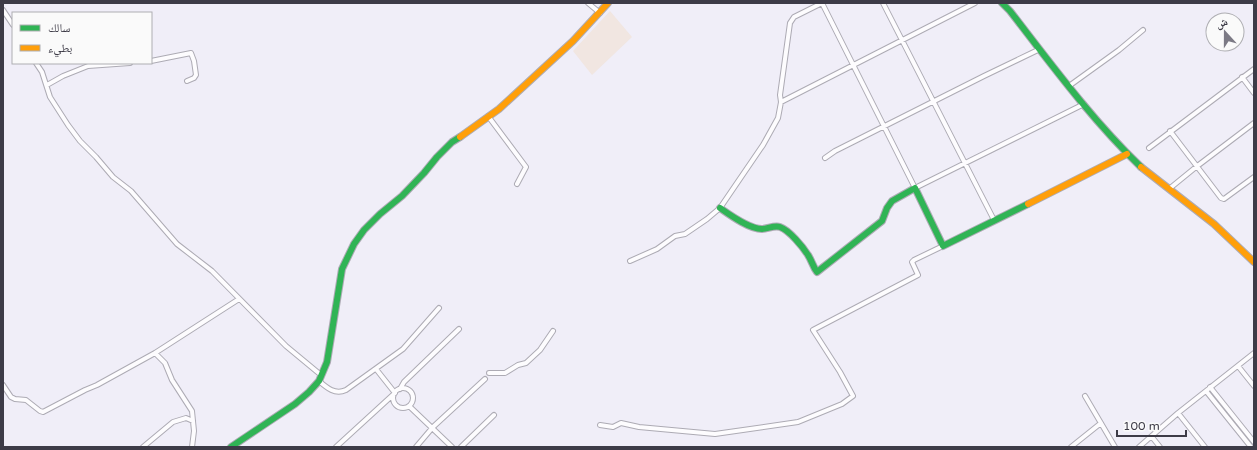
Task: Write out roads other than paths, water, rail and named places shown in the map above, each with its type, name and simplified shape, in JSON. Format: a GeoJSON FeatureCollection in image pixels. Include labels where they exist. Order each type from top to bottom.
{"type":"FeatureCollection","features":[{"type":"Feature","properties":{"kind":"street"},"geometry":{"type":"LineString","coordinates":[[588,3],[600,13]]}},
{"type":"Feature","properties":{"kind":"street"},"geometry":{"type":"LineString","coordinates":[[232,447],[295,404],[309,392],[320,378],[327,362],[342,269],[354,244],[364,230],[380,214],[402,196],[452,142],[499,109],[573,41],[608,3]]}},
{"type":"Feature","properties":{"kind":"street"},"geometry":{"type":"LineString","coordinates":[[630,261],[657,249],[675,236],[685,234],[720,208],[763,145],[778,118],[790,22],[794,17],[822,3],[943,246]]}},
{"type":"Feature","properties":{"kind":"street"},"geometry":{"type":"LineString","coordinates":[[884,3],[994,220]]}},
{"type":"Feature","properties":{"kind":"street"},"geometry":{"type":"LineString","coordinates":[[781,102],[975,3]]}},
{"type":"Feature","properties":{"kind":"street"},"geometry":{"type":"LineString","coordinates":[[1002,3],[1069,86],[1127,154],[1147,173],[1214,224],[1254,262]]}},
{"type":"Feature","properties":{"kind":"street"},"geometry":{"type":"LineString","coordinates":[[3,10],[12,24]]}},
{"type":"Feature","properties":{"kind":"street"},"geometry":{"type":"LineString","coordinates":[[1069,86],[1119,50],[1143,30]]}},
{"type":"Feature","properties":{"kind":"street"},"geometry":{"type":"LineString","coordinates":[[825,158],[835,151],[1040,49]]}},
{"type":"Feature","properties":{"kind":"street"},"geometry":{"type":"LineString","coordinates":[[152,61],[191,53],[196,75],[194,78],[187,81]]}},
{"type":"Feature","properties":{"kind":"street"},"geometry":{"type":"LineString","coordinates":[[37,64],[42,72],[50,97],[80,141],[113,177],[131,191],[177,244],[212,271],[320,378],[329,389],[336,392],[342,392],[376,369],[403,349],[439,308]]}},
{"type":"Feature","properties":{"kind":"street"},"geometry":{"type":"LineString","coordinates":[[47,85],[63,76],[88,66],[116,64]]}},
{"type":"Feature","properties":{"kind":"street"},"geometry":{"type":"LineString","coordinates":[[1149,148],[1254,69]]}},
{"type":"Feature","properties":{"kind":"street"},"geometry":{"type":"LineString","coordinates":[[1242,77],[1254,93]]}},
{"type":"Feature","properties":{"kind":"street"},"geometry":{"type":"LineString","coordinates":[[720,208],[730,215],[759,229],[778,226],[782,228],[797,241],[810,257],[812,266],[817,272],[882,221],[894,199],[1084,104]]}},
{"type":"Feature","properties":{"kind":"street"},"geometry":{"type":"LineString","coordinates":[[488,116],[526,167],[517,184]]}},
{"type":"Feature","properties":{"kind":"street"},"geometry":{"type":"LineString","coordinates":[[1169,189],[1254,123]]}},
{"type":"Feature","properties":{"kind":"street"},"geometry":{"type":"LineString","coordinates":[[1170,131],[1221,198],[1224,199],[1254,177]]}},
{"type":"Feature","properties":{"kind":"street"},"geometry":{"type":"LineString","coordinates":[[600,426],[613,427],[621,423],[639,427],[715,434],[798,422],[842,404],[853,396],[840,372],[813,330],[918,275],[912,262],[914,260],[1127,154]]}},
{"type":"Feature","properties":{"kind":"street"},"geometry":{"type":"LineString","coordinates":[[3,385],[11,397],[26,400],[43,412],[97,385],[155,353],[239,299]]}},
{"type":"Feature","properties":{"kind":"street"},"geometry":{"type":"LineString","coordinates":[[336,447],[400,389],[404,382],[459,329]]}},
{"type":"Feature","properties":{"kind":"street"},"geometry":{"type":"LineString","coordinates":[[489,373],[505,373],[518,365],[526,363],[540,350],[553,331]]}},
{"type":"Feature","properties":{"kind":"street"},"geometry":{"type":"LineString","coordinates":[[155,353],[164,363],[172,380],[192,411],[192,447]]}},
{"type":"Feature","properties":{"kind":"street"},"geometry":{"type":"LineString","coordinates":[[1139,447],[1210,387],[1254,354]]}},
{"type":"Feature","properties":{"kind":"street"},"geometry":{"type":"LineString","coordinates":[[1238,366],[1254,386]]}},
{"type":"Feature","properties":{"kind":"street"},"geometry":{"type":"LineString","coordinates":[[376,369],[395,393]]}},
{"type":"Feature","properties":{"kind":"street"},"geometry":{"type":"LineString","coordinates":[[416,447],[433,427],[485,379]]}},
{"type":"Feature","properties":{"kind":"street"},"geometry":{"type":"LineString","coordinates":[[1206,391],[1250,447],[1254,442],[1210,387]]}},
{"type":"Feature","properties":{"kind":"street"},"geometry":{"type":"LineString","coordinates":[[395,393],[393,399],[397,406],[403,408],[409,406],[412,400],[411,394],[406,390],[400,389]]}},
{"type":"Feature","properties":{"kind":"street"},"geometry":{"type":"LineString","coordinates":[[1085,396],[1115,447]]}},
{"type":"Feature","properties":{"kind":"street"},"geometry":{"type":"LineString","coordinates":[[409,406],[433,427],[452,447]]}},
{"type":"Feature","properties":{"kind":"street"},"geometry":{"type":"LineString","coordinates":[[1178,413],[1205,447]]}},
{"type":"Feature","properties":{"kind":"street"},"geometry":{"type":"LineString","coordinates":[[462,447],[494,415]]}},
{"type":"Feature","properties":{"kind":"street"},"geometry":{"type":"LineString","coordinates":[[143,447],[173,422],[186,418],[193,421]]}},
{"type":"Feature","properties":{"kind":"street"},"geometry":{"type":"LineString","coordinates":[[1071,447],[1101,423]]}},
{"type":"Feature","properties":{"kind":"street"},"geometry":{"type":"LineString","coordinates":[[1152,437],[1160,447]]}}]}
